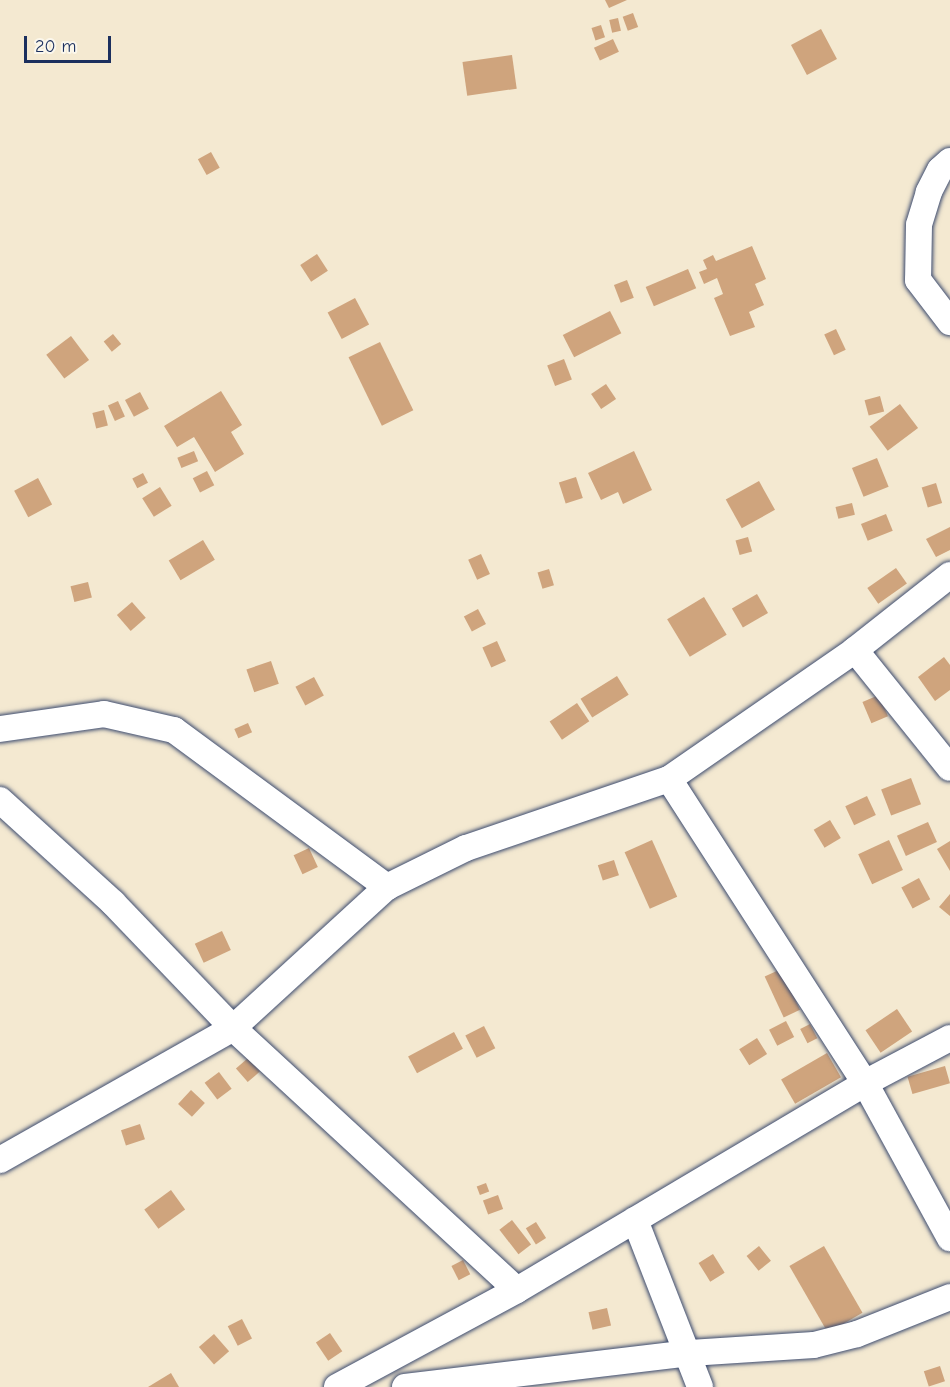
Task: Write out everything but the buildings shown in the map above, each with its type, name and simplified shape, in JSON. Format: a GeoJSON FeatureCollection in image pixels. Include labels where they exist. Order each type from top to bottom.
{"type":"FeatureCollection","features":[{"type":"Feature","properties":{"kind":"street"},"geometry":{"type":"LineString","coordinates":[[950,161],[940,170],[928,192],[919,225],[918,280],[950,322]]}},
{"type":"Feature","properties":{"kind":"street"},"geometry":{"type":"LineString","coordinates":[[0,1160],[233,1028],[387,887],[466,848],[669,780],[855,651],[950,575]]}},
{"type":"Feature","properties":{"kind":"street"},"geometry":{"type":"LineString","coordinates":[[855,651],[950,768]]}},
{"type":"Feature","properties":{"kind":"street"},"geometry":{"type":"LineString","coordinates":[[0,729],[104,714],[174,730],[387,887]]}},
{"type":"Feature","properties":{"kind":"street"},"geometry":{"type":"LineString","coordinates":[[669,780],[865,1083],[950,1238]]}},
{"type":"Feature","properties":{"kind":"street"},"geometry":{"type":"LineString","coordinates":[[0,800],[113,903],[233,1028],[517,1290]]}},
{"type":"Feature","properties":{"kind":"street"},"geometry":{"type":"LineString","coordinates":[[337,1387],[517,1290],[865,1083],[950,1038]]}},
{"type":"Feature","properties":{"kind":"street"},"geometry":{"type":"LineString","coordinates":[[635,1220],[690,1353],[700,1387]]}},
{"type":"Feature","properties":{"kind":"street"},"geometry":{"type":"LineString","coordinates":[[405,1387],[690,1353],[835,1341],[950,1297]]}}]}
